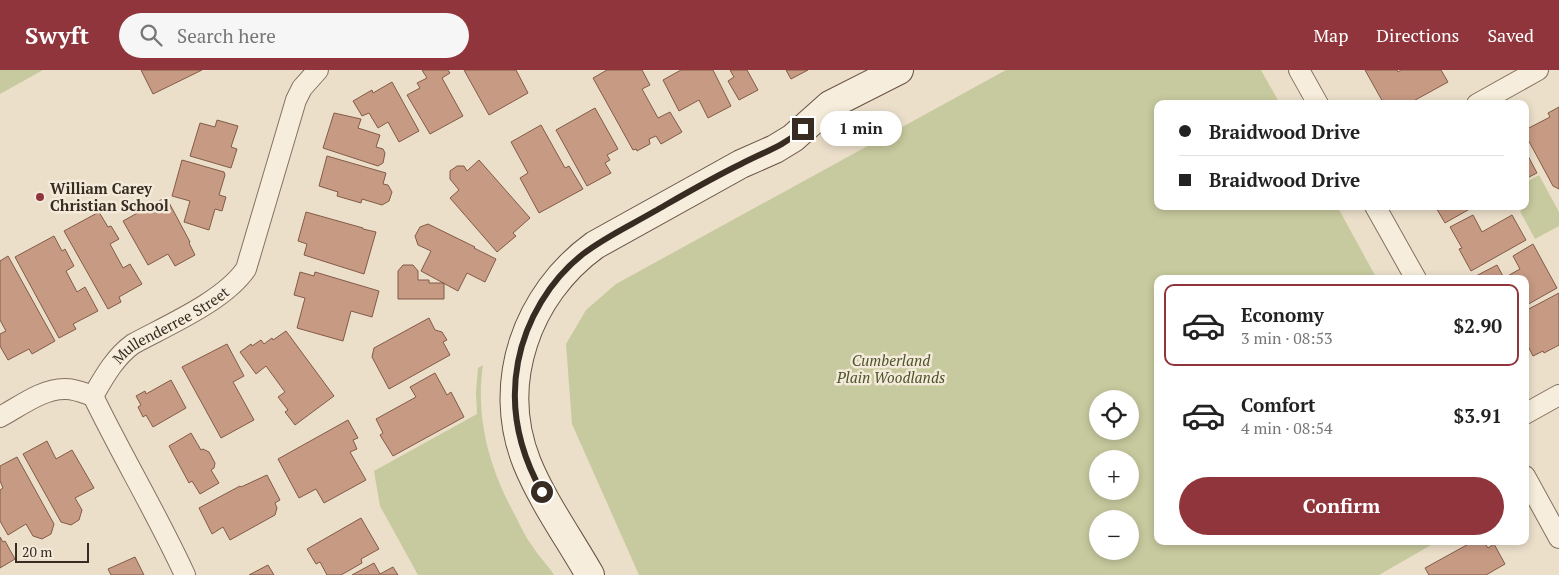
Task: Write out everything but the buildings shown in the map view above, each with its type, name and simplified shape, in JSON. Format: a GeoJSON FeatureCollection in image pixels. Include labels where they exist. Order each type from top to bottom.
{"type":"FeatureCollection","features":[{"type":"Feature","properties":{"kind":"street","name":"Mullenderree Street"},"geometry":{"type":"LineString","coordinates":[[93,396],[104,376],[123,350],[219,296],[239,280],[246,269],[296,100],[302,88],[318,70]]}},
{"type":"Feature","properties":{"kind":"street"},"geometry":{"type":"LineString","coordinates":[[590,575],[533,477],[520,443],[516,423],[514,387],[521,346],[536,311],[556,281],[576,260],[595,245],[734,167],[775,149],[793,138],[830,105],[899,70]]}},
{"type":"Feature","properties":{"kind":"street"},"geometry":{"type":"LineString","coordinates":[[1299,70],[1316,100]]}},
{"type":"Feature","properties":{"kind":"street"},"geometry":{"type":"LineString","coordinates":[[1484,100],[1538,70]]}},
{"type":"Feature","properties":{"kind":"street"},"geometry":{"type":"LineString","coordinates":[[1377,210],[1414,275]]}},
{"type":"Feature","properties":{"kind":"street"},"geometry":{"type":"LineString","coordinates":[[0,417],[55,389],[77,390],[93,396],[185,575]]}},
{"type":"Feature","properties":{"kind":"street"},"geometry":{"type":"LineString","coordinates":[[1529,412],[1559,395]]}},
{"type":"Feature","properties":{"kind":"street"},"geometry":{"type":"LineString","coordinates":[[1529,483],[1559,538]]}},
{"type":"Feature","properties":{"kind":"green space"},"geometry":{"type":"Polygon","coordinates":[[[0,70],[43,70],[0,94],[0,70]]]}},
{"type":"Feature","properties":{"kind":"green space","name":"Cumberland Plain Woodlands"},"geometry":{"type":"Polygon","coordinates":[[[1006,70],[1261,70],[1278,100],[1154,100],[1154,210],[1339,210],[1375,275],[1154,275],[1154,545],[1431,545],[1379,575],[639,575],[572,424],[566,344],[586,310],[616,284],[1006,70]]]}},
{"type":"Feature","properties":{"kind":"green space"},"geometry":{"type":"Polygon","coordinates":[[[1539,175],[1559,212],[1559,226],[1535,239],[1520,211],[1529,210],[1529,181],[1539,175]]]}},
{"type":"Feature","properties":{"kind":"green space"},"geometry":{"type":"Polygon","coordinates":[[[483,365],[481,405],[483,424],[492,462],[507,499],[528,540],[554,575],[418,575],[380,506],[374,471],[477,414],[478,368],[483,365]]]}},
{"type":"Feature","properties":{"kind":"place","name":"William Carey Christian School"},"geometry":{"type":"Point","coordinates":[40,197]}},
{"type":"Feature","properties":{"kind":"route"},"geometry":{"type":"LineString","coordinates":[[542,492],[533,477],[520,443],[516,423],[514,387],[521,346],[528,328],[536,311],[556,281],[582,254],[595,245],[741,164],[775,149],[793,138],[803,129]]}}]}
